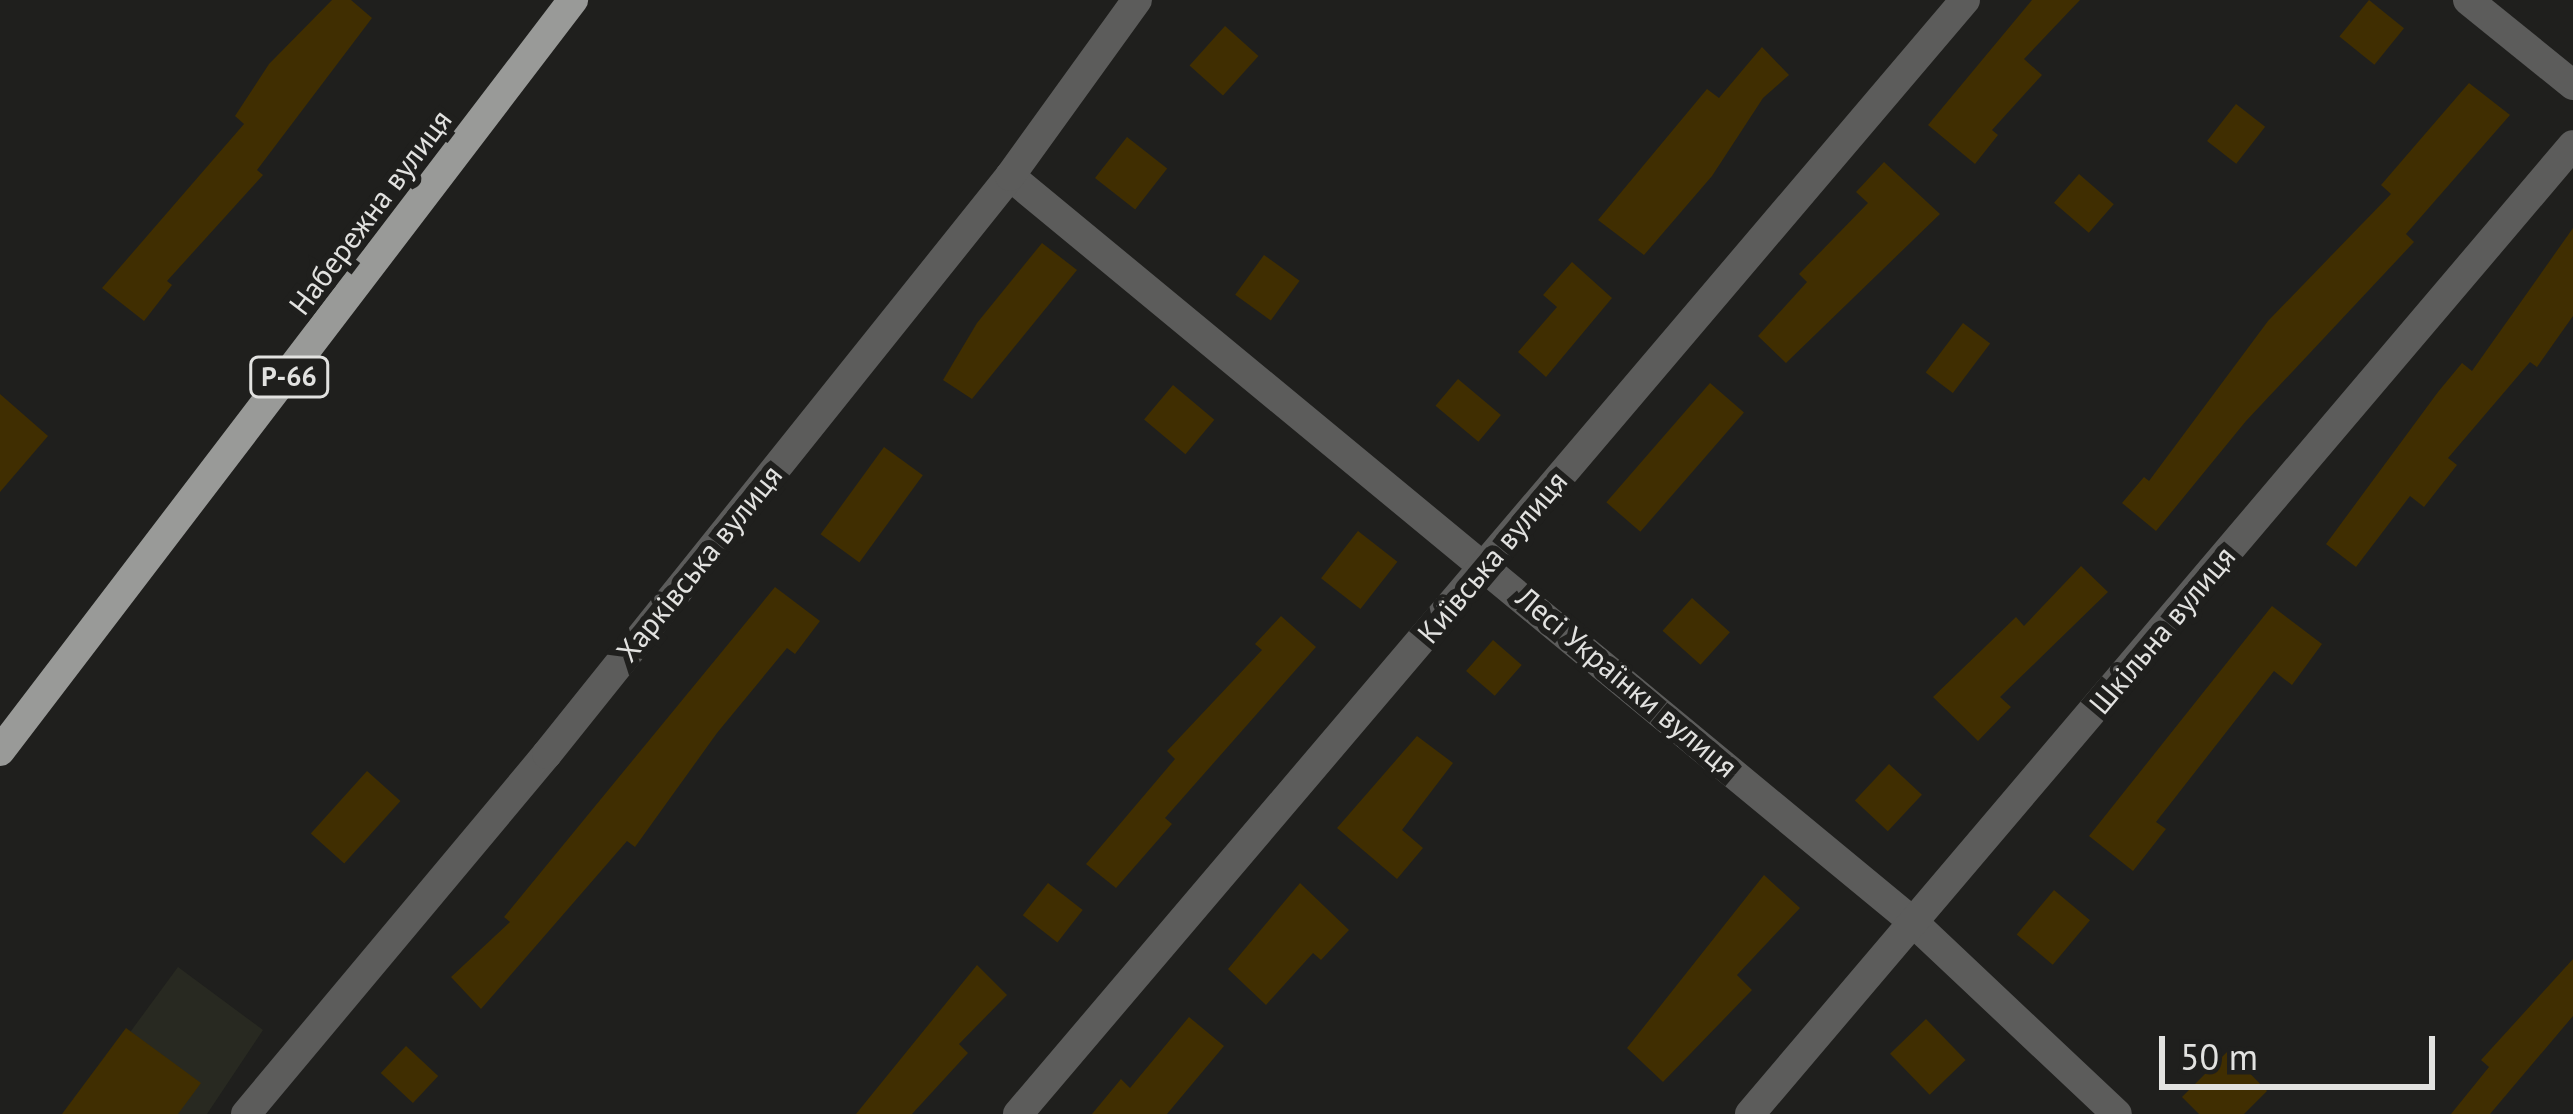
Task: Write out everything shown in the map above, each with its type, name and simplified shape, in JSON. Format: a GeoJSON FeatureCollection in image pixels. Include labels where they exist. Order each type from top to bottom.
{"type":"FeatureCollection","features":[{"type":"Feature","properties":{"kind":"main road","name":"Набережна вулиця"},"geometry":{"type":"LineString","coordinates":[[0,751],[573,0]]}},
{"type":"Feature","properties":{"kind":"street","name":"Харківська вулиця"},"geometry":{"type":"LineString","coordinates":[[246,1114],[547,754],[1010,176],[1137,0]]}},
{"type":"Feature","properties":{"kind":"street","name":"Київська вулиця"},"geometry":{"type":"LineString","coordinates":[[1018,1114],[1965,0]]}},
{"type":"Feature","properties":{"kind":"street"},"geometry":{"type":"LineString","coordinates":[[2468,0],[2573,85]]}},
{"type":"Feature","properties":{"kind":"street","name":"Шкільна вулиця"},"geometry":{"type":"LineString","coordinates":[[1750,1114],[2573,145]]}},
{"type":"Feature","properties":{"kind":"street","name":"Лесі Українки вулиця"},"geometry":{"type":"LineString","coordinates":[[1010,176],[1913,922],[2117,1114]]}},
{"type":"Feature","properties":{"kind":"shaded area"},"geometry":{"type":"Polygon","coordinates":[[[178,967],[263,1030],[207,1114],[70,1114],[178,967]]]}},
{"type":"Feature","properties":{"kind":"building"},"geometry":{"type":"Polygon","coordinates":[[[332,0],[351,0],[372,18],[257,170],[263,175],[167,281],[172,285],[144,321],[102,288],[244,124],[235,116],[269,64],[332,0]]]}},
{"type":"Feature","properties":{"kind":"building"},"geometry":{"type":"Polygon","coordinates":[[[2032,0],[2080,0],[2024,59],[2042,75],[1992,130],[1998,135],[1975,164],[1928,125],[2032,0]]]}},
{"type":"Feature","properties":{"kind":"building"},"geometry":{"type":"Polygon","coordinates":[[[2369,0],[2404,28],[2374,65],[2339,37],[2369,0]]]}},
{"type":"Feature","properties":{"kind":"building"},"geometry":{"type":"Polygon","coordinates":[[[1225,26],[1258,56],[1223,95],[1190,65],[1225,26]]]}},
{"type":"Feature","properties":{"kind":"building"},"geometry":{"type":"Polygon","coordinates":[[[1762,47],[1789,75],[1763,98],[1712,176],[1644,255],[1598,220],[1707,89],[1719,98],[1762,47]]]}},
{"type":"Feature","properties":{"kind":"building"},"geometry":{"type":"Polygon","coordinates":[[[2469,83],[2510,115],[2406,234],[2414,242],[2246,421],[2156,531],[2122,503],[2144,477],[2149,481],[2268,321],[2391,194],[2381,185],[2469,83]]]}},
{"type":"Feature","properties":{"kind":"building"},"geometry":{"type":"Polygon","coordinates":[[[2236,104],[2265,127],[2236,164],[2207,141],[2236,104]]]}},
{"type":"Feature","properties":{"kind":"building"},"geometry":{"type":"Polygon","coordinates":[[[1127,137],[1167,168],[1135,209],[1095,178],[1127,137]]]}},
{"type":"Feature","properties":{"kind":"building"},"geometry":{"type":"Polygon","coordinates":[[[1884,162],[1940,214],[1786,363],[1758,336],[1807,282],[1799,274],[1868,203],[1856,192],[1884,162]]]}},
{"type":"Feature","properties":{"kind":"building"},"geometry":{"type":"Polygon","coordinates":[[[2079,174],[2114,204],[2089,233],[2054,203],[2079,174]]]}},
{"type":"Feature","properties":{"kind":"building"},"geometry":{"type":"Polygon","coordinates":[[[2573,228],[2573,316],[2537,367],[2530,362],[2448,458],[2457,465],[2424,507],[2410,496],[2356,567],[2326,544],[2462,363],[2472,371],[2573,228]]]}},
{"type":"Feature","properties":{"kind":"building"},"geometry":{"type":"Polygon","coordinates":[[[1042,243],[1077,270],[972,399],[943,380],[977,323],[1042,243]]]}},
{"type":"Feature","properties":{"kind":"building"},"geometry":{"type":"Polygon","coordinates":[[[1264,255],[1300,281],[1271,321],[1235,295],[1264,255]]]}},
{"type":"Feature","properties":{"kind":"building"},"geometry":{"type":"Polygon","coordinates":[[[1572,262],[1612,298],[1546,377],[1518,352],[1557,307],[1543,295],[1572,262]]]}},
{"type":"Feature","properties":{"kind":"building"},"geometry":{"type":"Polygon","coordinates":[[[1963,323],[1990,343],[1953,393],[1926,373],[1963,323]]]}},
{"type":"Feature","properties":{"kind":"building"},"geometry":{"type":"Polygon","coordinates":[[[1458,379],[1501,415],[1478,442],[1436,406],[1458,379]]]}},
{"type":"Feature","properties":{"kind":"building"},"geometry":{"type":"Polygon","coordinates":[[[1710,383],[1744,413],[1640,532],[1606,502],[1710,383]]]}},
{"type":"Feature","properties":{"kind":"building"},"geometry":{"type":"Polygon","coordinates":[[[1173,385],[1214,420],[1185,454],[1144,419],[1173,385]]]}},
{"type":"Feature","properties":{"kind":"building"},"geometry":{"type":"Polygon","coordinates":[[[0,394],[48,436],[0,492],[0,394]]]}},
{"type":"Feature","properties":{"kind":"building"},"geometry":{"type":"Polygon","coordinates":[[[884,447],[923,475],[859,563],[821,534],[884,447]]]}},
{"type":"Feature","properties":{"kind":"building"},"geometry":{"type":"Polygon","coordinates":[[[1358,531],[1397,562],[1360,609],[1321,578],[1358,531]]]}},
{"type":"Feature","properties":{"kind":"building"},"geometry":{"type":"Polygon","coordinates":[[[2081,566],[2108,592],[2000,697],[2011,707],[1978,741],[1933,697],[2016,617],[2024,626],[2081,566]]]}},
{"type":"Feature","properties":{"kind":"building"},"geometry":{"type":"Polygon","coordinates":[[[775,587],[820,621],[795,654],[787,648],[717,733],[635,847],[627,841],[481,1009],[451,977],[510,922],[504,917],[775,587]]]}},
{"type":"Feature","properties":{"kind":"building"},"geometry":{"type":"Polygon","coordinates":[[[1692,598],[1730,632],[1700,665],[1663,631],[1692,598]]]}},
{"type":"Feature","properties":{"kind":"building"},"geometry":{"type":"Polygon","coordinates":[[[2272,606],[2322,644],[2292,685],[2274,671],[2156,822],[2166,829],[2133,871],[2089,836],[2272,606]]]}},
{"type":"Feature","properties":{"kind":"building"},"geometry":{"type":"Polygon","coordinates":[[[1281,616],[1316,647],[1165,818],[1172,824],[1116,888],[1086,864],[1175,759],[1167,751],[1262,650],[1255,644],[1281,616]]]}},
{"type":"Feature","properties":{"kind":"building"},"geometry":{"type":"Polygon","coordinates":[[[1493,640],[1522,665],[1495,696],[1466,671],[1493,640]]]}},
{"type":"Feature","properties":{"kind":"building"},"geometry":{"type":"Polygon","coordinates":[[[1417,736],[1453,763],[1402,830],[1423,848],[1397,879],[1337,828],[1417,736]]]}},
{"type":"Feature","properties":{"kind":"building"},"geometry":{"type":"Polygon","coordinates":[[[1889,764],[1922,795],[1888,831],[1855,801],[1889,764]]]}},
{"type":"Feature","properties":{"kind":"building"},"geometry":{"type":"Polygon","coordinates":[[[367,771],[400,801],[344,864],[311,833],[367,771]]]}},
{"type":"Feature","properties":{"kind":"building"},"geometry":{"type":"Polygon","coordinates":[[[1764,875],[1800,908],[1737,975],[1752,990],[1663,1082],[1627,1048],[1764,875]]]}},
{"type":"Feature","properties":{"kind":"building"},"geometry":{"type":"Polygon","coordinates":[[[1048,883],[1083,910],[1057,942],[1023,915],[1048,883]]]}},
{"type":"Feature","properties":{"kind":"building"},"geometry":{"type":"Polygon","coordinates":[[[1300,883],[1349,930],[1321,960],[1313,953],[1266,1005],[1228,969],[1300,883]]]}},
{"type":"Feature","properties":{"kind":"building"},"geometry":{"type":"Polygon","coordinates":[[[2054,890],[2090,920],[2053,965],[2017,934],[2054,890]]]}},
{"type":"Feature","properties":{"kind":"building"},"geometry":{"type":"Polygon","coordinates":[[[2573,959],[2573,1016],[2490,1114],[2451,1114],[2489,1067],[2481,1060],[2573,959]]]}},
{"type":"Feature","properties":{"kind":"building"},"geometry":{"type":"Polygon","coordinates":[[[977,965],[1007,995],[959,1044],[968,1053],[912,1114],[856,1114],[977,965]]]}},
{"type":"Feature","properties":{"kind":"building"},"geometry":{"type":"Polygon","coordinates":[[[1189,1017],[1224,1046],[1167,1114],[1092,1114],[1121,1079],[1130,1088],[1189,1017]]]}},
{"type":"Feature","properties":{"kind":"building"},"geometry":{"type":"Polygon","coordinates":[[[1926,1019],[1966,1060],[1930,1095],[1890,1054],[1926,1019]]]}},
{"type":"Feature","properties":{"kind":"building"},"geometry":{"type":"Polygon","coordinates":[[[126,1028],[201,1083],[178,1114],[62,1114],[126,1028]]]}},
{"type":"Feature","properties":{"kind":"building"},"geometry":{"type":"Polygon","coordinates":[[[406,1046],[438,1076],[413,1103],[381,1073],[406,1046]]]}},
{"type":"Feature","properties":{"kind":"building"},"geometry":{"type":"Polygon","coordinates":[[[2228,1051],[2267,1091],[2244,1114],[2199,1114],[2182,1097],[2228,1051]]]}}]}
